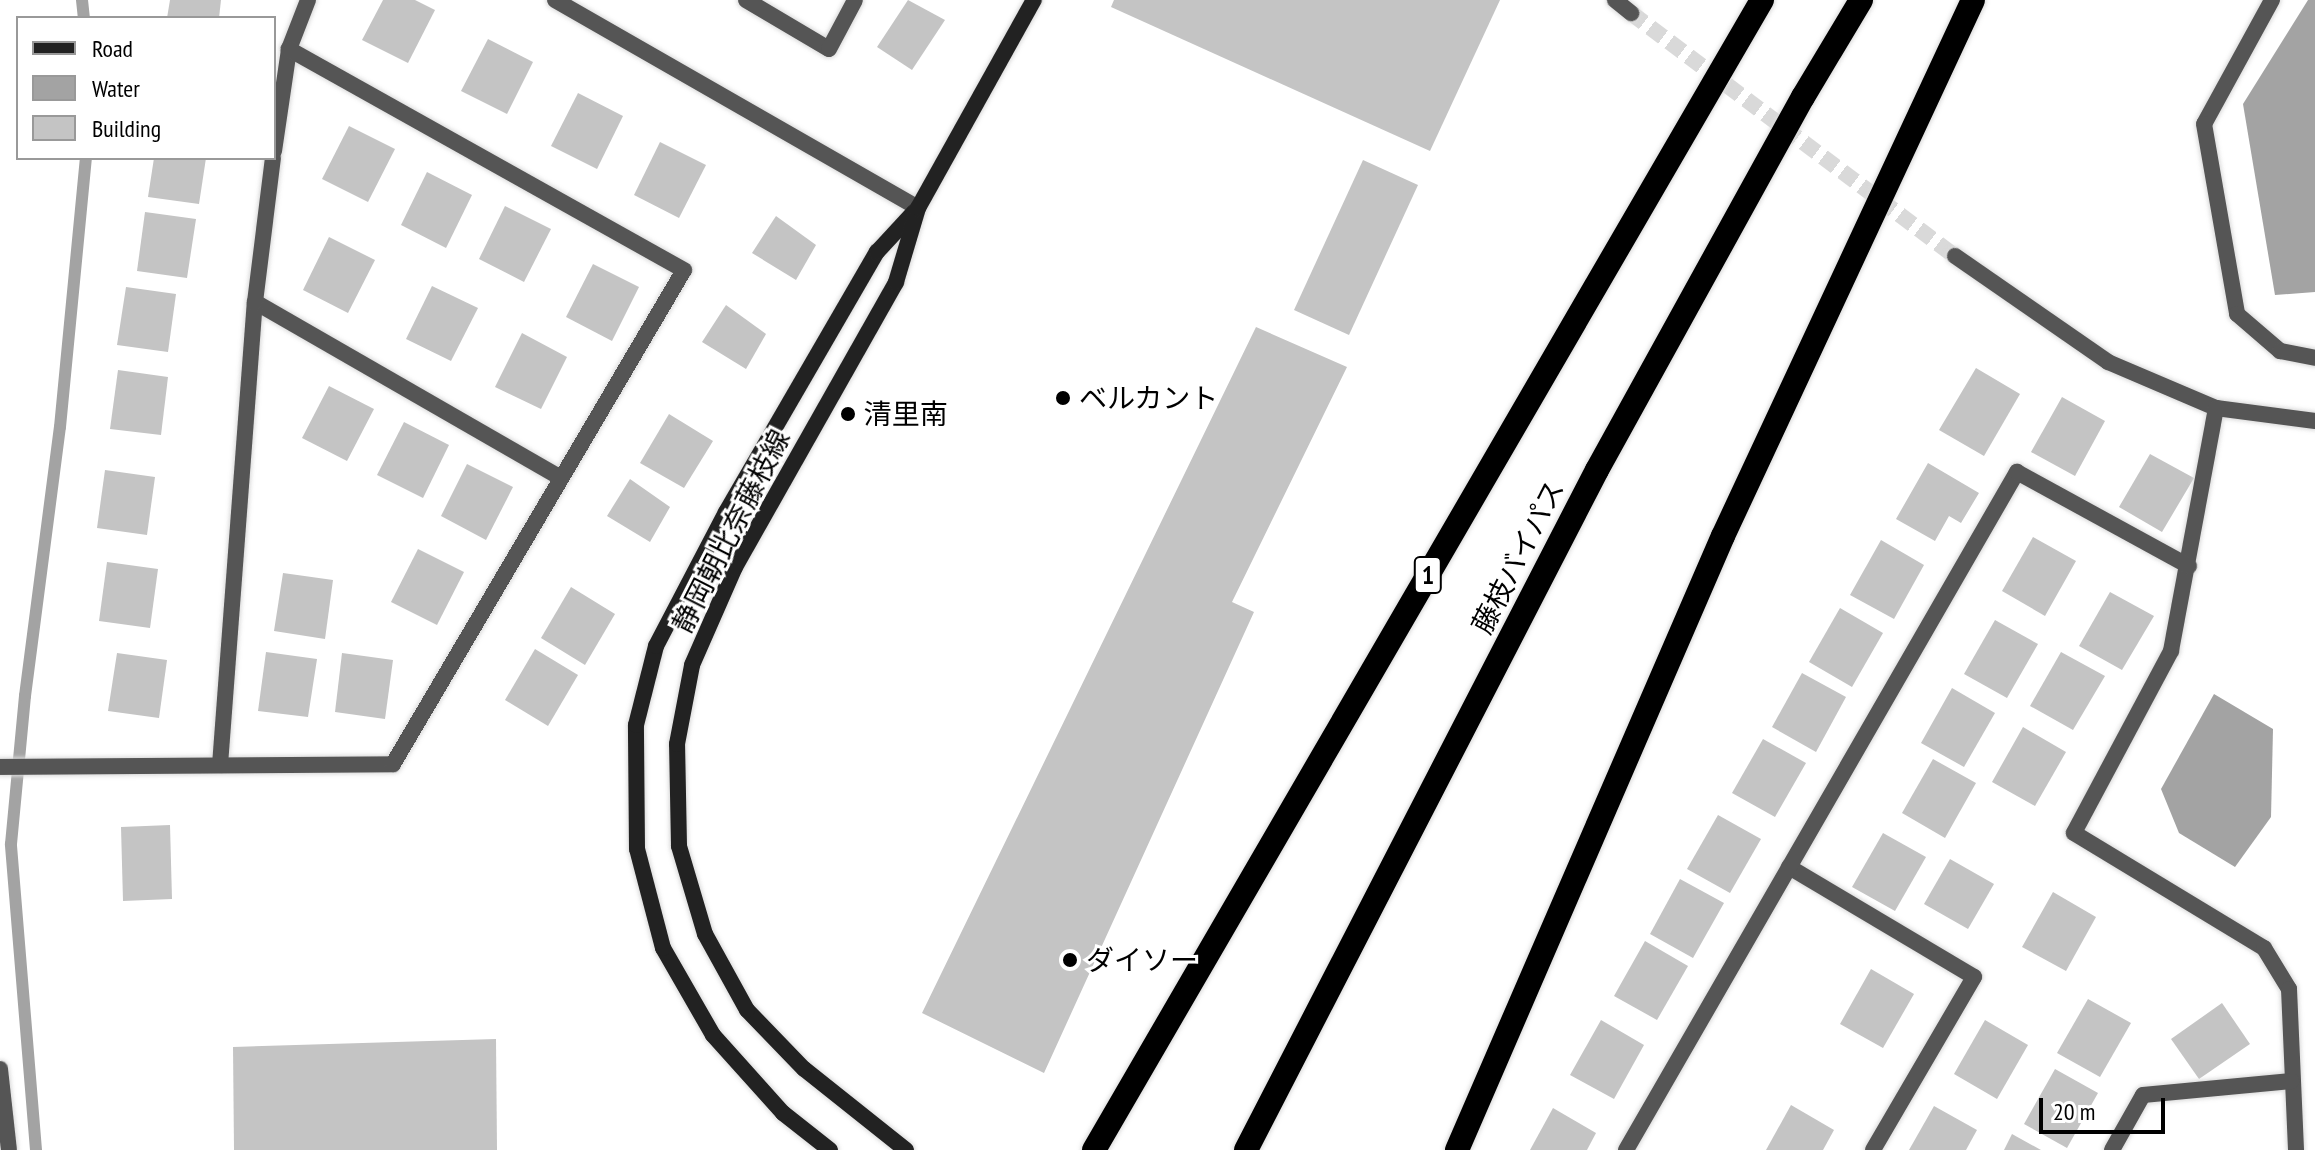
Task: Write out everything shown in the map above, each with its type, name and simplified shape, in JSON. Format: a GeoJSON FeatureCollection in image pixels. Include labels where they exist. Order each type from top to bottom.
{"type":"FeatureCollection","features":[{"type":"Feature","properties":{"kind":"highway","name":"1"},"geometry":{"type":"LineString","coordinates":[[1094,1150],[1762,0]]}},
{"type":"Feature","properties":{"kind":"highway","name":"藤枝バイパス"},"geometry":{"type":"LineString","coordinates":[[1246,1150],[1597,470],[1803,97],[1861,0]]}},
{"type":"Feature","properties":{"kind":"highway"},"geometry":{"type":"LineString","coordinates":[[1457,1150],[1723,536],[1973,0]]}},
{"type":"Feature","properties":{"kind":"main road","name":"静岡朝比奈藤枝線"},"geometry":{"type":"LineString","coordinates":[[906,1150],[804,1069],[747,1010],[705,934],[679,846],[677,744],[692,665],[735,567],[896,282],[918,208],[1034,0]]}},
{"type":"Feature","properties":{"kind":"main road","name":"静岡朝比奈藤枝線"},"geometry":{"type":"LineString","coordinates":[[830,1150],[783,1113],[713,1035],[663,948],[637,849],[636,725],[656,646],[726,512],[877,252],[918,208]]}},
{"type":"Feature","properties":{"kind":"street"},"geometry":{"type":"LineString","coordinates":[[276,137],[289,49],[308,0]]}},
{"type":"Feature","properties":{"kind":"street"},"geometry":{"type":"LineString","coordinates":[[555,0],[918,208]]}},
{"type":"Feature","properties":{"kind":"street"},"geometry":{"type":"LineString","coordinates":[[746,0],[829,49],[855,0]]}},
{"type":"Feature","properties":{"kind":"street"},"geometry":{"type":"LineString","coordinates":[[1615,0],[1631,13]]}},
{"type":"Feature","properties":{"kind":"street"},"geometry":{"type":"LineString","coordinates":[[2272,0],[2204,124],[2237,314],[2280,351],[2315,358]]}},
{"type":"Feature","properties":{"kind":"street"},"geometry":{"type":"LineString","coordinates":[[0,767],[393,764],[684,270],[289,49]]}},
{"type":"Feature","properties":{"kind":"street"},"geometry":{"type":"LineString","coordinates":[[220,765],[255,302],[273,160]]}},
{"type":"Feature","properties":{"kind":"street"},"geometry":{"type":"LineString","coordinates":[[1955,256],[2108,362],[2216,408],[2315,421]]}},
{"type":"Feature","properties":{"kind":"street"},"geometry":{"type":"LineString","coordinates":[[255,302],[561,478]]}},
{"type":"Feature","properties":{"kind":"street"},"geometry":{"type":"LineString","coordinates":[[2216,408],[2171,651],[2074,833],[2264,948],[2289,989],[2296,1150]]}},
{"type":"Feature","properties":{"kind":"street"},"geometry":{"type":"LineString","coordinates":[[1626,1150],[2017,472],[2189,566]]}},
{"type":"Feature","properties":{"kind":"street"},"geometry":{"type":"LineString","coordinates":[[1789,867],[1974,977],[1873,1150]]}},
{"type":"Feature","properties":{"kind":"street"},"geometry":{"type":"LineString","coordinates":[[0,1069],[9,1150]]}},
{"type":"Feature","properties":{"kind":"street"},"geometry":{"type":"LineString","coordinates":[[2112,1150],[2143,1095],[2291,1081]]}},
{"type":"Feature","properties":{"kind":"water"},"geometry":{"type":"Polygon","coordinates":[[[2308,0],[2315,0],[2315,292],[2275,295],[2243,104],[2308,0]]]}},
{"type":"Feature","properties":{"kind":"water"},"geometry":{"type":"Polygon","coordinates":[[[2214,694],[2273,729],[2271,817],[2235,867],[2179,833],[2161,789],[2214,694]]]}},
{"type":"Feature","properties":{"kind":"building"},"geometry":{"type":"Polygon","coordinates":[[[170,0],[221,0],[219,16],[167,16],[170,0]]]}},
{"type":"Feature","properties":{"kind":"building"},"geometry":{"type":"Polygon","coordinates":[[[383,0],[415,0],[435,10],[408,63],[362,40],[383,0]]]}},
{"type":"Feature","properties":{"kind":"building"},"geometry":{"type":"Polygon","coordinates":[[[908,0],[945,20],[912,70],[877,47],[908,0]]]}},
{"type":"Feature","properties":{"kind":"building"},"geometry":{"type":"Polygon","coordinates":[[[1114,0],[1500,0],[1430,151],[1111,7],[1114,0]]]}},
{"type":"Feature","properties":{"kind":"building"},"geometry":{"type":"Polygon","coordinates":[[[488,39],[533,62],[507,114],[461,91],[488,39]]]}},
{"type":"Feature","properties":{"kind":"building"},"geometry":{"type":"Polygon","coordinates":[[[578,93],[623,116],[597,169],[551,146],[578,93]]]}},
{"type":"Feature","properties":{"kind":"building"},"geometry":{"type":"Polygon","coordinates":[[[349,126],[395,149],[368,202],[322,179],[349,126]]]}},
{"type":"Feature","properties":{"kind":"building"},"geometry":{"type":"Polygon","coordinates":[[[660,142],[706,165],[679,218],[634,195],[660,142]]]}},
{"type":"Feature","properties":{"kind":"building"},"geometry":{"type":"Polygon","coordinates":[[[154,160],[206,160],[199,204],[148,197],[154,160]]]}},
{"type":"Feature","properties":{"kind":"building"},"geometry":{"type":"Polygon","coordinates":[[[1363,160],[1418,185],[1349,335],[1294,310],[1363,160]]]}},
{"type":"Feature","properties":{"kind":"building"},"geometry":{"type":"Polygon","coordinates":[[[427,172],[472,195],[446,248],[401,225],[427,172]]]}},
{"type":"Feature","properties":{"kind":"building"},"geometry":{"type":"Polygon","coordinates":[[[505,206],[551,229],[524,282],[479,259],[505,206]]]}},
{"type":"Feature","properties":{"kind":"building"},"geometry":{"type":"Polygon","coordinates":[[[145,212],[196,219],[187,278],[137,271],[145,212]]]}},
{"type":"Feature","properties":{"kind":"building"},"geometry":{"type":"Polygon","coordinates":[[[776,216],[816,245],[796,280],[752,253],[776,216]]]}},
{"type":"Feature","properties":{"kind":"building"},"geometry":{"type":"Polygon","coordinates":[[[329,237],[375,260],[348,313],[303,290],[329,237]]]}},
{"type":"Feature","properties":{"kind":"building"},"geometry":{"type":"Polygon","coordinates":[[[593,264],[639,287],[612,341],[566,317],[593,264]]]}},
{"type":"Feature","properties":{"kind":"building"},"geometry":{"type":"Polygon","coordinates":[[[432,286],[478,308],[451,361],[406,339],[432,286]]]}},
{"type":"Feature","properties":{"kind":"building"},"geometry":{"type":"Polygon","coordinates":[[[126,287],[176,294],[168,352],[117,345],[126,287]]]}},
{"type":"Feature","properties":{"kind":"building"},"geometry":{"type":"Polygon","coordinates":[[[726,305],[766,334],[746,369],[702,342],[726,305]]]}},
{"type":"Feature","properties":{"kind":"building"},"geometry":{"type":"Polygon","coordinates":[[[1256,327],[1347,367],[1232,602],[1254,612],[1044,1073],[922,1013],[1256,327]]]}},
{"type":"Feature","properties":{"kind":"building"},"geometry":{"type":"Polygon","coordinates":[[[522,333],[567,357],[541,409],[495,387],[522,333]]]}},
{"type":"Feature","properties":{"kind":"building"},"geometry":{"type":"Polygon","coordinates":[[[1976,368],[2020,394],[1984,456],[1939,430],[1976,368]]]}},
{"type":"Feature","properties":{"kind":"building"},"geometry":{"type":"Polygon","coordinates":[[[118,370],[168,377],[161,435],[110,429],[118,370]]]}},
{"type":"Feature","properties":{"kind":"building"},"geometry":{"type":"Polygon","coordinates":[[[329,386],[374,409],[347,461],[302,438],[329,386]]]}},
{"type":"Feature","properties":{"kind":"building"},"geometry":{"type":"Polygon","coordinates":[[[2062,397],[2105,421],[2075,476],[2031,452],[2062,397]]]}},
{"type":"Feature","properties":{"kind":"building"},"geometry":{"type":"Polygon","coordinates":[[[669,414],[713,441],[684,488],[640,463],[669,414]]]}},
{"type":"Feature","properties":{"kind":"building"},"geometry":{"type":"Polygon","coordinates":[[[404,422],[449,445],[423,498],[377,475],[404,422]]]}},
{"type":"Feature","properties":{"kind":"building"},"geometry":{"type":"Polygon","coordinates":[[[2150,454],[2194,478],[2162,532],[2119,507],[2150,454]]]}},
{"type":"Feature","properties":{"kind":"building"},"geometry":{"type":"Polygon","coordinates":[[[1928,463],[1979,493],[1961,523],[1949,516],[1935,541],[1896,519],[1928,463]]]}},
{"type":"Feature","properties":{"kind":"building"},"geometry":{"type":"Polygon","coordinates":[[[467,464],[513,487],[486,540],[441,516],[467,464]]]}},
{"type":"Feature","properties":{"kind":"building"},"geometry":{"type":"Polygon","coordinates":[[[105,470],[155,477],[147,535],[97,528],[105,470]]]}},
{"type":"Feature","properties":{"kind":"building"},"geometry":{"type":"Polygon","coordinates":[[[630,479],[670,507],[650,542],[607,516],[630,479]]]}},
{"type":"Feature","properties":{"kind":"building"},"geometry":{"type":"Polygon","coordinates":[[[2033,537],[2076,561],[2045,616],[2002,591],[2033,537]]]}},
{"type":"Feature","properties":{"kind":"building"},"geometry":{"type":"Polygon","coordinates":[[[1881,540],[1924,565],[1894,619],[1850,595],[1881,540]]]}},
{"type":"Feature","properties":{"kind":"building"},"geometry":{"type":"Polygon","coordinates":[[[418,549],[464,572],[437,625],[391,602],[418,549]]]}},
{"type":"Feature","properties":{"kind":"building"},"geometry":{"type":"Polygon","coordinates":[[[107,562],[158,569],[150,628],[99,621],[107,562]]]}},
{"type":"Feature","properties":{"kind":"building"},"geometry":{"type":"Polygon","coordinates":[[[283,573],[333,580],[325,639],[274,631],[283,573]]]}},
{"type":"Feature","properties":{"kind":"building"},"geometry":{"type":"Polygon","coordinates":[[[571,587],[615,614],[585,665],[541,638],[571,587]]]}},
{"type":"Feature","properties":{"kind":"building"},"geometry":{"type":"Polygon","coordinates":[[[2110,592],[2154,616],[2122,670],[2079,646],[2110,592]]]}},
{"type":"Feature","properties":{"kind":"building"},"geometry":{"type":"Polygon","coordinates":[[[1840,608],[1883,633],[1852,687],[1809,662],[1840,608]]]}},
{"type":"Feature","properties":{"kind":"building"},"geometry":{"type":"Polygon","coordinates":[[[1995,620],[2038,644],[2007,698],[1964,674],[1995,620]]]}},
{"type":"Feature","properties":{"kind":"building"},"geometry":{"type":"Polygon","coordinates":[[[535,649],[578,675],[548,726],[505,700],[535,649]]]}},
{"type":"Feature","properties":{"kind":"building"},"geometry":{"type":"Polygon","coordinates":[[[266,652],[317,659],[308,717],[258,711],[266,652]]]}},
{"type":"Feature","properties":{"kind":"building"},"geometry":{"type":"Polygon","coordinates":[[[2061,652],[2105,676],[2073,730],[2030,706],[2061,652]]]}},
{"type":"Feature","properties":{"kind":"building"},"geometry":{"type":"Polygon","coordinates":[[[117,653],[167,660],[159,718],[108,711],[117,653]]]}},
{"type":"Feature","properties":{"kind":"building"},"geometry":{"type":"Polygon","coordinates":[[[342,653],[393,660],[385,719],[335,712],[342,653]]]}},
{"type":"Feature","properties":{"kind":"building"},"geometry":{"type":"Polygon","coordinates":[[[1802,673],[1846,697],[1816,752],[1772,727],[1802,673]]]}},
{"type":"Feature","properties":{"kind":"building"},"geometry":{"type":"Polygon","coordinates":[[[1952,688],[1995,713],[1964,767],[1921,743],[1952,688]]]}},
{"type":"Feature","properties":{"kind":"building"},"geometry":{"type":"Polygon","coordinates":[[[2023,727],[2066,752],[2035,806],[1992,782],[2023,727]]]}},
{"type":"Feature","properties":{"kind":"building"},"geometry":{"type":"Polygon","coordinates":[[[1763,739],[1806,763],[1775,817],[1732,793],[1763,739]]]}},
{"type":"Feature","properties":{"kind":"building"},"geometry":{"type":"Polygon","coordinates":[[[1933,759],[1976,783],[1945,838],[1902,813],[1933,759]]]}},
{"type":"Feature","properties":{"kind":"building"},"geometry":{"type":"Polygon","coordinates":[[[1718,815],[1761,839],[1730,893],[1687,869],[1718,815]]]}},
{"type":"Feature","properties":{"kind":"building"},"geometry":{"type":"Polygon","coordinates":[[[170,825],[172,899],[123,901],[121,827],[170,825]]]}},
{"type":"Feature","properties":{"kind":"building"},"geometry":{"type":"Polygon","coordinates":[[[1883,833],[1926,857],[1895,911],[1852,887],[1883,833]]]}},
{"type":"Feature","properties":{"kind":"building"},"geometry":{"type":"Polygon","coordinates":[[[1950,859],[1994,884],[1968,929],[1924,904],[1950,859]]]}},
{"type":"Feature","properties":{"kind":"building"},"geometry":{"type":"Polygon","coordinates":[[[1680,879],[1724,903],[1693,958],[1650,934],[1680,879]]]}},
{"type":"Feature","properties":{"kind":"building"},"geometry":{"type":"Polygon","coordinates":[[[2053,892],[2096,917],[2066,971],[2022,947],[2053,892]]]}},
{"type":"Feature","properties":{"kind":"building"},"geometry":{"type":"Polygon","coordinates":[[[1645,941],[1688,966],[1657,1020],[1614,996],[1645,941]]]}},
{"type":"Feature","properties":{"kind":"building"},"geometry":{"type":"Polygon","coordinates":[[[1871,969],[1914,994],[1883,1048],[1840,1024],[1871,969]]]}},
{"type":"Feature","properties":{"kind":"building"},"geometry":{"type":"Polygon","coordinates":[[[2088,999],[2131,1023],[2100,1077],[2057,1053],[2088,999]]]}},
{"type":"Feature","properties":{"kind":"building"},"geometry":{"type":"Polygon","coordinates":[[[2222,1003],[2250,1044],[2199,1079],[2171,1039],[2222,1003]]]}},
{"type":"Feature","properties":{"kind":"building"},"geometry":{"type":"Polygon","coordinates":[[[1601,1020],[1644,1045],[1614,1099],[1570,1075],[1601,1020]]]}},
{"type":"Feature","properties":{"kind":"building"},"geometry":{"type":"Polygon","coordinates":[[[1985,1020],[2028,1045],[1997,1099],[1954,1074],[1985,1020]]]}},
{"type":"Feature","properties":{"kind":"building"},"geometry":{"type":"Polygon","coordinates":[[[496,1039],[497,1150],[234,1150],[233,1047],[496,1039]]]}},
{"type":"Feature","properties":{"kind":"building"},"geometry":{"type":"Polygon","coordinates":[[[2055,1069],[2098,1093],[2067,1148],[2024,1124],[2055,1069]]]}},
{"type":"Feature","properties":{"kind":"building"},"geometry":{"type":"Polygon","coordinates":[[[1791,1105],[1834,1130],[1823,1150],[1766,1150],[1791,1105]]]}},
{"type":"Feature","properties":{"kind":"building"},"geometry":{"type":"Polygon","coordinates":[[[1934,1106],[1977,1130],[1966,1150],[1909,1150],[1934,1106]]]}},
{"type":"Feature","properties":{"kind":"building"},"geometry":{"type":"Polygon","coordinates":[[[1553,1108],[1596,1133],[1587,1150],[1530,1150],[1553,1108]]]}},
{"type":"Feature","properties":{"kind":"building"},"geometry":{"type":"Polygon","coordinates":[[[2012,1134],[2041,1150],[2004,1150],[2012,1134]]]}},
{"type":"Feature","properties":{"kind":"waterway"},"geometry":{"type":"LineString","coordinates":[[82,0],[84,16]]}},
{"type":"Feature","properties":{"kind":"waterway"},"geometry":{"type":"LineString","coordinates":[[36,1150],[11,844],[25,696],[60,427],[86,160]]}},
{"type":"Feature","properties":{"kind":"tunnel"},"geometry":{"type":"LineString","coordinates":[[1631,13],[1955,256]]}},
{"type":"Feature","properties":{"kind":"place","name":"ベルカント"},"geometry":{"type":"Point","coordinates":[1063,398]}},
{"type":"Feature","properties":{"kind":"place","name":"清里南"},"geometry":{"type":"Point","coordinates":[848,414]}},
{"type":"Feature","properties":{"kind":"place","name":"ダイソー"},"geometry":{"type":"Point","coordinates":[1070,960]}}]}
